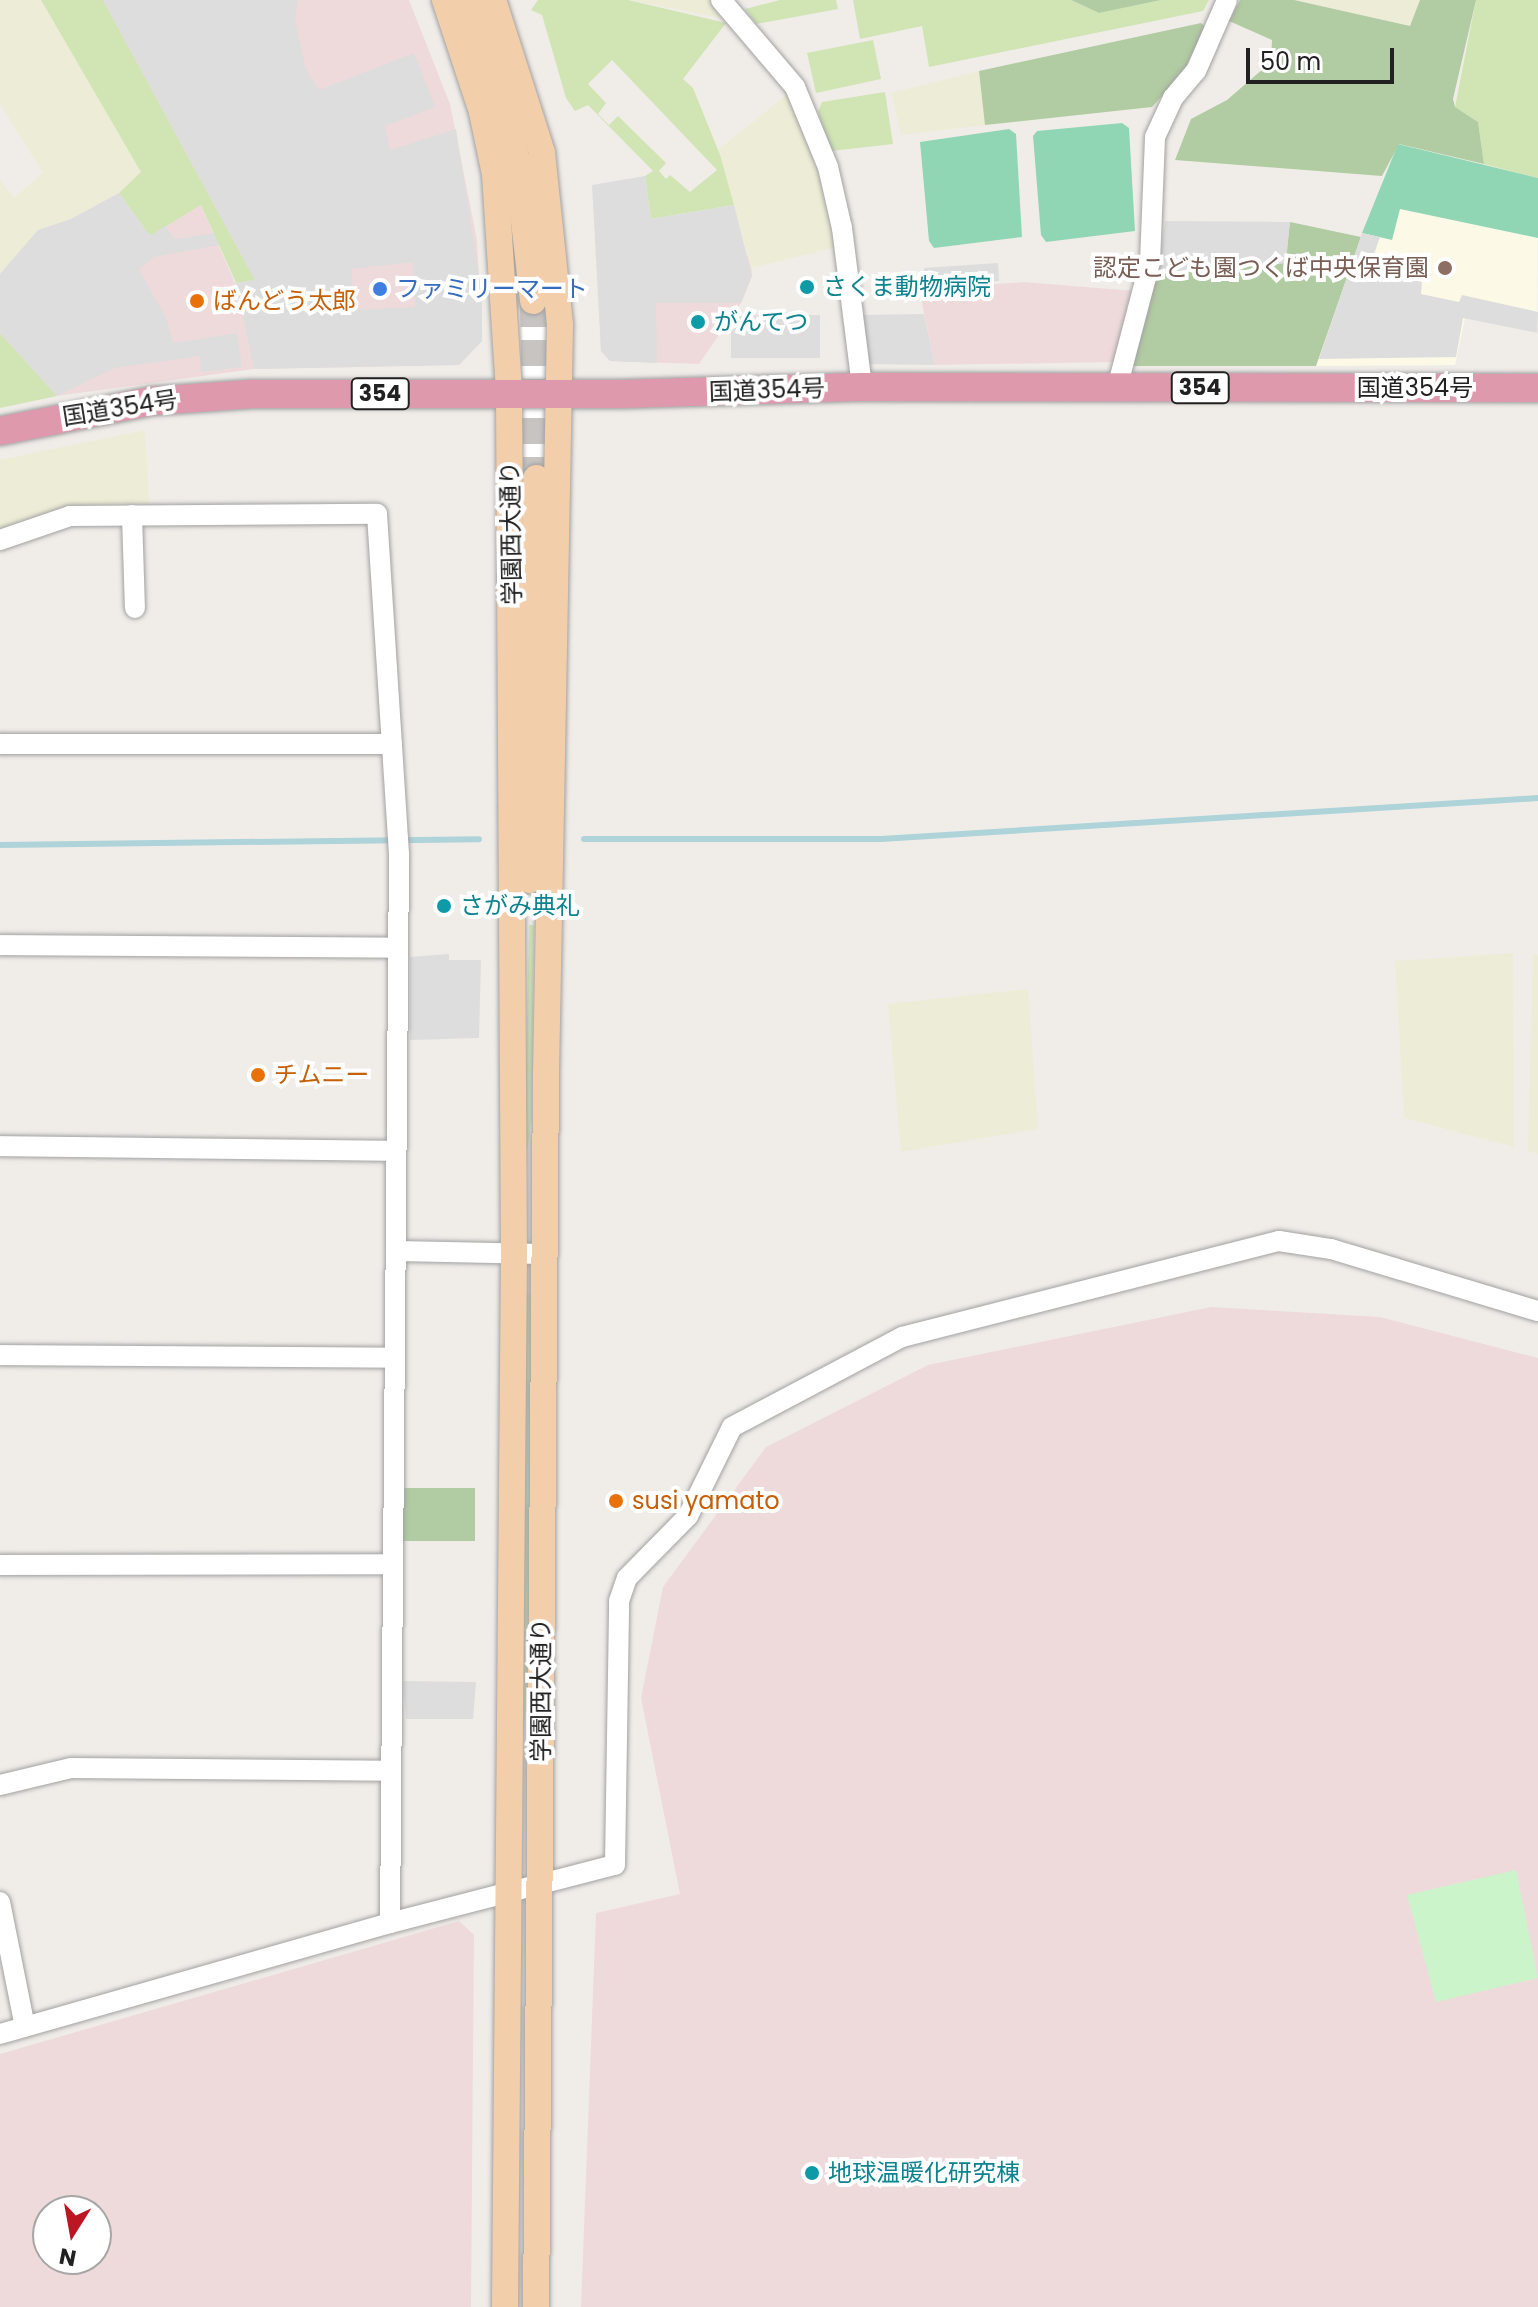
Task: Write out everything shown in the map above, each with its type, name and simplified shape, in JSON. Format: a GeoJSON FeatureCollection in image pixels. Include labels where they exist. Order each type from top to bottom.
{"type":"FeatureCollection","features":[{"type":"Feature","properties":{"kind":"highway","name":"国道354号"},"geometry":{"type":"LineString","coordinates":[[0,431],[204,395],[559,394],[862,387],[1538,388]]}},
{"type":"Feature","properties":{"kind":"main road","name":"学園西大通り"},"geometry":{"type":"LineString","coordinates":[[445,0],[482,112],[495,174],[509,393],[514,1253],[505,2307]]}},
{"type":"Feature","properties":{"kind":"main road"},"geometry":{"type":"LineString","coordinates":[[469,0],[486,43],[517,160],[533,301]]}},
{"type":"Feature","properties":{"kind":"main road","name":"学園西大通り"},"geometry":{"type":"LineString","coordinates":[[493,0],[532,112],[548,188],[560,325],[546,1073],[536,2307]]}},
{"type":"Feature","properties":{"kind":"main road","name":"学園西大通り"},"geometry":{"type":"LineString","coordinates":[[514,1075],[522,1047],[532,828],[536,478]]}},
{"type":"Feature","properties":{"kind":"main road","name":"学園西大通り"},"geometry":{"type":"LineString","coordinates":[[532,828],[540,1049],[546,1073]]}},
{"type":"Feature","properties":{"kind":"street"},"geometry":{"type":"LineString","coordinates":[[721,0],[795,87],[828,167],[842,228],[862,387]]}},
{"type":"Feature","properties":{"kind":"street"},"geometry":{"type":"LineString","coordinates":[[1117,388],[1150,262],[1155,137],[1173,98],[1196,71],[1227,0]]}},
{"type":"Feature","properties":{"kind":"street"},"geometry":{"type":"LineString","coordinates":[[0,540],[70,516],[377,514],[392,744],[398,948],[390,1923]]}},
{"type":"Feature","properties":{"kind":"street"},"geometry":{"type":"LineString","coordinates":[[132,515],[135,608]]}},
{"type":"Feature","properties":{"kind":"street"},"geometry":{"type":"LineString","coordinates":[[0,744],[392,744]]}},
{"type":"Feature","properties":{"kind":"street"},"geometry":{"type":"LineString","coordinates":[[0,945],[398,948]]}},
{"type":"Feature","properties":{"kind":"street"},"geometry":{"type":"LineString","coordinates":[[0,1146],[396,1151]]}},
{"type":"Feature","properties":{"kind":"street"},"geometry":{"type":"LineString","coordinates":[[0,2034],[539,1882],[615,1865],[619,1601],[627,1578],[688,1516],[732,1427],[932,1325],[1175,1272],[1279,1241],[1331,1249],[1538,1311]]}},
{"type":"Feature","properties":{"kind":"street"},"geometry":{"type":"LineString","coordinates":[[396,1251],[544,1254]]}},
{"type":"Feature","properties":{"kind":"street"},"geometry":{"type":"LineString","coordinates":[[0,1355],[393,1358]]}},
{"type":"Feature","properties":{"kind":"street"},"geometry":{"type":"LineString","coordinates":[[0,1565],[393,1564]]}},
{"type":"Feature","properties":{"kind":"street"},"geometry":{"type":"LineString","coordinates":[[0,1785],[71,1768],[390,1771]]}},
{"type":"Feature","properties":{"kind":"street"},"geometry":{"type":"LineString","coordinates":[[0,1902],[25,2027]]}},
{"type":"Feature","properties":{"kind":"shaded area"},"geometry":{"type":"Polygon","coordinates":[[[103,0],[409,0],[450,104],[477,240],[482,341],[459,365],[254,369],[57,396],[0,333],[0,274],[71,219],[119,193],[150,236],[201,205],[235,283],[255,280],[103,0]]]}},
{"type":"Feature","properties":{"kind":"shaded area"},"geometry":{"type":"Polygon","coordinates":[[[103,0],[298,0],[295,20],[306,70],[319,90],[414,53],[435,107],[385,126],[390,150],[456,129],[482,293],[482,341],[459,365],[254,369],[236,283],[255,280],[103,0]],[[413,262],[352,269],[353,310],[415,307],[413,262]]]}},
{"type":"Feature","properties":{"kind":"shaded area","name":"認定こども園つくば中央保育園"},"geometry":{"type":"Polygon","coordinates":[[[1398,144],[1538,178],[1537,333],[1465,318],[1455,365],[1316,366],[1398,144]]]}},
{"type":"Feature","properties":{"kind":"shaded area"},"geometry":{"type":"Polygon","coordinates":[[[645,176],[651,219],[734,205],[752,276],[741,303],[656,303],[657,363],[610,361],[601,351],[592,185],[645,176]]]}},
{"type":"Feature","properties":{"kind":"shaded area"},"geometry":{"type":"Polygon","coordinates":[[[119,193],[150,236],[165,226],[175,239],[214,233],[219,245],[154,257],[139,269],[167,320],[173,343],[237,333],[242,367],[201,372],[200,356],[115,368],[57,396],[0,333],[0,274],[38,230],[71,219],[119,193]]]}},
{"type":"Feature","properties":{"kind":"shaded area"},"geometry":{"type":"Polygon","coordinates":[[[1165,221],[1290,222],[1286,263],[1158,274],[1165,221]]]}},
{"type":"Feature","properties":{"kind":"shaded area"},"geometry":{"type":"Polygon","coordinates":[[[1362,233],[1380,237],[1368,271],[1422,282],[1421,294],[1459,302],[1462,295],[1538,312],[1537,333],[1463,318],[1456,357],[1319,359],[1362,233]]]}},
{"type":"Feature","properties":{"kind":"shaded area"},"geometry":{"type":"Polygon","coordinates":[[[750,255],[752,276],[741,303],[699,364],[610,361],[601,351],[598,277],[750,255]]]}},
{"type":"Feature","properties":{"kind":"shaded area"},"geometry":{"type":"Polygon","coordinates":[[[998,263],[999,281],[925,286],[924,268],[998,263]]]}},
{"type":"Feature","properties":{"kind":"shaded area"},"geometry":{"type":"Polygon","coordinates":[[[1024,282],[1135,291],[1116,362],[935,365],[919,289],[1024,282]]]}},
{"type":"Feature","properties":{"kind":"shaded area"},"geometry":{"type":"Polygon","coordinates":[[[924,314],[935,365],[868,364],[861,315],[924,314]]]}},
{"type":"Feature","properties":{"kind":"shaded area"},"geometry":{"type":"Polygon","coordinates":[[[731,315],[820,315],[820,358],[731,358],[731,315]]]}},
{"type":"Feature","properties":{"kind":"shaded area"},"geometry":{"type":"Polygon","coordinates":[[[449,954],[449,960],[481,960],[479,1038],[410,1040],[410,957],[449,954]]]}},
{"type":"Feature","properties":{"kind":"shaded area"},"geometry":{"type":"Polygon","coordinates":[[[1211,1307],[1380,1317],[1538,1358],[1538,2307],[581,2307],[596,1913],[680,1894],[641,1698],[663,1587],[766,1447],[928,1365],[1211,1307]]]}},
{"type":"Feature","properties":{"kind":"shaded area"},"geometry":{"type":"Polygon","coordinates":[[[403,1681],[476,1682],[473,1719],[406,1719],[403,1681]]]}},
{"type":"Feature","properties":{"kind":"shaded area"},"geometry":{"type":"Polygon","coordinates":[[[459,1921],[474,1935],[471,2307],[0,2307],[0,2054],[459,1921]]]}},
{"type":"Feature","properties":{"kind":"green space"},"geometry":{"type":"Polygon","coordinates":[[[0,0],[41,0],[142,172],[119,193],[71,219],[38,230],[0,274],[0,180],[14,198],[43,173],[0,104],[0,0]]]}},
{"type":"Feature","properties":{"kind":"green space"},"geometry":{"type":"Polygon","coordinates":[[[41,0],[103,0],[255,280],[236,283],[201,205],[150,236],[119,193],[141,172],[41,0]]]}},
{"type":"Feature","properties":{"kind":"green space"},"geometry":{"type":"Polygon","coordinates":[[[538,0],[628,0],[726,23],[683,79],[693,88],[720,155],[734,205],[651,219],[645,176],[653,171],[588,105],[575,111],[566,98],[542,15],[531,10],[538,0]],[[612,60],[588,84],[606,103],[598,114],[609,125],[618,116],[666,163],[659,171],[666,179],[670,175],[690,192],[717,170],[612,60]]]}},
{"type":"Feature","properties":{"kind":"green space"},"geometry":{"type":"Polygon","coordinates":[[[629,0],[716,0],[721,18],[629,0]]]}},
{"type":"Feature","properties":{"kind":"green space"},"geometry":{"type":"Polygon","coordinates":[[[780,0],[836,0],[838,9],[756,24],[745,9],[780,0]]]}},
{"type":"Feature","properties":{"kind":"green space"},"geometry":{"type":"Polygon","coordinates":[[[853,0],[1071,0],[1099,13],[1161,0],[1209,0],[1203,11],[929,67],[922,26],[860,39],[853,0]]]}},
{"type":"Feature","properties":{"kind":"green space"},"geometry":{"type":"Polygon","coordinates":[[[1071,0],[1161,0],[1099,13],[1071,0]]]}},
{"type":"Feature","properties":{"kind":"green space"},"geometry":{"type":"Polygon","coordinates":[[[1240,0],[1294,0],[1410,26],[1420,0],[1476,0],[1453,99],[1455,107],[1478,122],[1484,164],[1399,144],[1382,176],[1175,160],[1191,119],[1227,100],[1271,62],[1272,40],[1229,21],[1240,0]]]}},
{"type":"Feature","properties":{"kind":"green space"},"geometry":{"type":"Polygon","coordinates":[[[1294,0],[1420,0],[1411,26],[1294,0]]]}},
{"type":"Feature","properties":{"kind":"green space"},"geometry":{"type":"Polygon","coordinates":[[[1476,0],[1538,0],[1538,178],[1484,164],[1478,122],[1455,107],[1476,0]]]}},
{"type":"Feature","properties":{"kind":"green space"},"geometry":{"type":"Polygon","coordinates":[[[1201,23],[1205,27],[1183,73],[1152,107],[985,125],[979,71],[1201,23]]]}},
{"type":"Feature","properties":{"kind":"green space"},"geometry":{"type":"Polygon","coordinates":[[[873,40],[881,79],[816,93],[807,53],[873,40]]]}},
{"type":"Feature","properties":{"kind":"green space"},"geometry":{"type":"Polygon","coordinates":[[[979,71],[985,125],[901,135],[891,93],[979,71]]]}},
{"type":"Feature","properties":{"kind":"green space"},"geometry":{"type":"Polygon","coordinates":[[[790,92],[824,176],[837,247],[751,268],[718,150],[790,92]]]}},
{"type":"Feature","properties":{"kind":"green space"},"geometry":{"type":"Polygon","coordinates":[[[885,92],[893,144],[831,151],[818,112],[822,102],[885,92]]]}},
{"type":"Feature","properties":{"kind":"green space"},"geometry":{"type":"Polygon","coordinates":[[[1122,123],[1129,128],[1135,231],[1046,242],[1041,235],[1033,136],[1037,131],[1122,123]]]}},
{"type":"Feature","properties":{"kind":"green space"},"geometry":{"type":"Polygon","coordinates":[[[1009,129],[1016,134],[1022,237],[934,248],[929,241],[920,142],[1009,129]]]}},
{"type":"Feature","properties":{"kind":"green space"},"geometry":{"type":"Polygon","coordinates":[[[1398,144],[1538,178],[1538,238],[1400,209],[1392,240],[1362,233],[1398,144]]]}},
{"type":"Feature","properties":{"kind":"green space"},"geometry":{"type":"Polygon","coordinates":[[[1290,222],[1361,237],[1316,366],[1130,366],[1158,274],[1285,263],[1290,222]]]}},
{"type":"Feature","properties":{"kind":"green space"},"geometry":{"type":"Polygon","coordinates":[[[0,333],[57,396],[0,408],[0,333]]]}},
{"type":"Feature","properties":{"kind":"green space"},"geometry":{"type":"Polygon","coordinates":[[[145,430],[149,504],[87,505],[0,530],[0,460],[145,430]]]}},
{"type":"Feature","properties":{"kind":"green space"},"geometry":{"type":"Polygon","coordinates":[[[529,925],[534,925],[532,1118],[524,1171],[529,925]]]}},
{"type":"Feature","properties":{"kind":"green space"},"geometry":{"type":"Polygon","coordinates":[[[1513,953],[1514,1147],[1404,1118],[1395,961],[1513,953]]]}},
{"type":"Feature","properties":{"kind":"green space"},"geometry":{"type":"Polygon","coordinates":[[[1533,954],[1538,955],[1538,1154],[1528,1151],[1533,954]]]}},
{"type":"Feature","properties":{"kind":"green space"},"geometry":{"type":"Polygon","coordinates":[[[1028,989],[1038,1129],[901,1152],[888,1004],[1028,989]]]}},
{"type":"Feature","properties":{"kind":"green space"},"geometry":{"type":"Polygon","coordinates":[[[523,1293],[533,1296],[530,1671],[522,1744],[523,1293]]]}},
{"type":"Feature","properties":{"kind":"green space"},"geometry":{"type":"Polygon","coordinates":[[[403,1488],[475,1488],[475,1541],[403,1541],[403,1488]]]}},
{"type":"Feature","properties":{"kind":"green space"},"geometry":{"type":"Polygon","coordinates":[[[1516,1870],[1538,1978],[1436,2002],[1407,1895],[1516,1870]]]}},
{"type":"Feature","properties":{"kind":"pier"},"geometry":{"type":"Polygon","coordinates":[[[548,302],[548,474],[521,475],[522,303],[548,302]]]}},
{"type":"Feature","properties":{"kind":"waterway"},"geometry":{"type":"LineString","coordinates":[[584,839],[881,839],[1538,798]]}},
{"type":"Feature","properties":{"kind":"waterway"},"geometry":{"type":"LineString","coordinates":[[0,845],[479,839]]}},
{"type":"Feature","properties":{"kind":"tunnel"},"geometry":{"type":"LineString","coordinates":[[533,301],[536,478]]}},
{"type":"Feature","properties":{"kind":"place","name":"認定こども園つくば中央保育園"},"geometry":{"type":"Point","coordinates":[1445,268]}},
{"type":"Feature","properties":{"kind":"place","name":"さくま動物病院"},"geometry":{"type":"Point","coordinates":[807,287]}},
{"type":"Feature","properties":{"kind":"place","name":"ファミリーマート"},"geometry":{"type":"Point","coordinates":[380,289]}},
{"type":"Feature","properties":{"kind":"place","name":"ばんどう太郎"},"geometry":{"type":"Point","coordinates":[197,301]}},
{"type":"Feature","properties":{"kind":"place","name":"がんてつ"},"geometry":{"type":"Point","coordinates":[698,322]}},
{"type":"Feature","properties":{"kind":"place","name":"さがみ典礼"},"geometry":{"type":"Point","coordinates":[444,906]}},
{"type":"Feature","properties":{"kind":"place","name":"チムニー"},"geometry":{"type":"Point","coordinates":[258,1075]}},
{"type":"Feature","properties":{"kind":"place","name":"susi yamato"},"geometry":{"type":"Point","coordinates":[616,1501]}},
{"type":"Feature","properties":{"kind":"place","name":"地球温暖化研究棟"},"geometry":{"type":"Point","coordinates":[812,2173]}}]}
